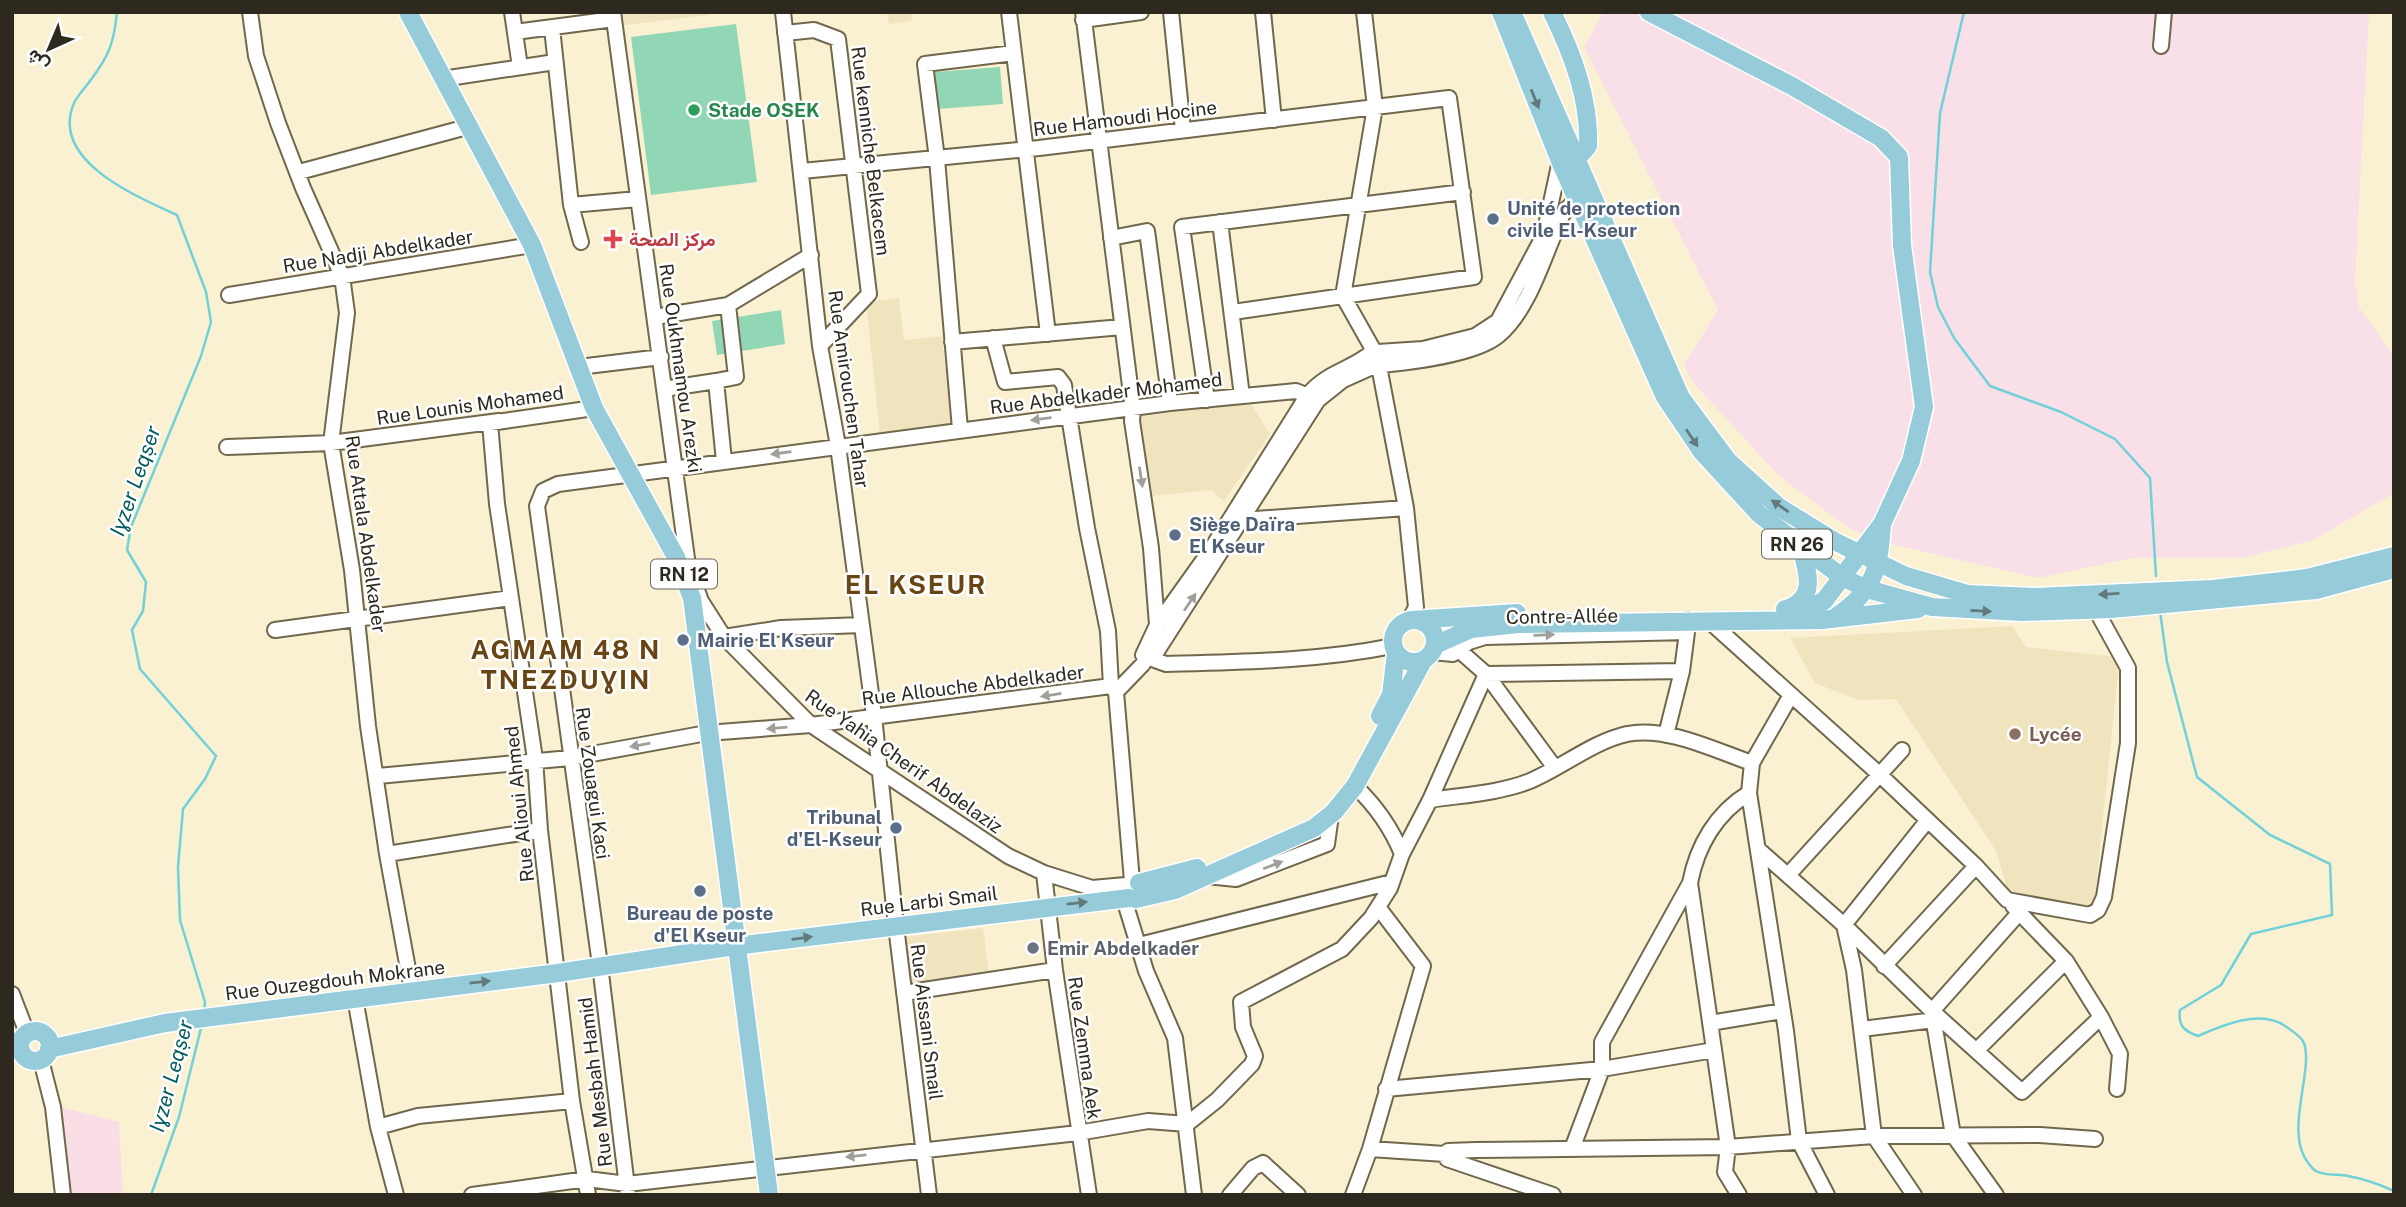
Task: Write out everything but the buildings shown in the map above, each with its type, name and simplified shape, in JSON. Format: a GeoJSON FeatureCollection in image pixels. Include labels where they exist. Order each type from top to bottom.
{"type":"FeatureCollection","features":[{"type":"Feature","properties":{"kind":"main road","name":"RN 12"},"geometry":{"type":"LineString","coordinates":[[408,12],[532,245],[594,408],[676,557],[692,598],[707,733],[769,1195]]}},
{"type":"Feature","properties":{"kind":"main road","name":"RN 26"},"geometry":{"type":"LineString","coordinates":[[1501,12],[1681,398],[1728,461],[1748,481],[1779,507],[1834,541],[1922,581],[1967,594],[1989,596],[2036,597],[2187,590],[2307,578],[2394,556]]}},
{"type":"Feature","properties":{"kind":"main road","name":"RN 26"},"geometry":{"type":"LineString","coordinates":[[1512,12],[1567,157],[1579,200],[1676,415],[1724,479],[1759,514],[1842,577],[1867,589],[1932,607],[2022,612],[2096,610],[2316,590],[2394,569]]}},
{"type":"Feature","properties":{"kind":"main road"},"geometry":{"type":"LineString","coordinates":[[1552,12],[1573,59],[1586,116],[1588,146],[1581,154],[1567,157]]}},
{"type":"Feature","properties":{"kind":"main road"},"geometry":{"type":"LineString","coordinates":[[1649,12],[1814,99],[1881,138],[1899,157],[1902,245],[1924,407],[1911,461],[1882,524],[1859,552]]}},
{"type":"Feature","properties":{"kind":"main road"},"geometry":{"type":"LineString","coordinates":[[1834,541],[1862,541],[1882,524]]}},
{"type":"Feature","properties":{"kind":"main road"},"geometry":{"type":"LineString","coordinates":[[1835,618],[1859,600],[1867,589],[1879,562],[1882,524]]}},
{"type":"Feature","properties":{"kind":"main road"},"geometry":{"type":"LineString","coordinates":[[1882,524],[1890,550],[1922,581]]}},
{"type":"Feature","properties":{"kind":"main road"},"geometry":{"type":"LineString","coordinates":[[1785,609],[1799,603],[1809,589],[1810,580],[1801,548]]}},
{"type":"Feature","properties":{"kind":"main road","name":"RN 26"},"geometry":{"type":"LineString","coordinates":[[1842,577],[1859,552]]}},
{"type":"Feature","properties":{"kind":"main road"},"geometry":{"type":"LineString","coordinates":[[1130,892],[1185,874],[1281,833],[1318,812],[1345,782],[1391,695],[1394,633],[1410,620],[1575,611],[1807,610],[1817,606],[1836,588],[1842,577]]}},
{"type":"Feature","properties":{"kind":"main road"},"geometry":{"type":"LineString","coordinates":[[1394,649],[1408,662],[1471,629],[1518,624],[1687,626],[1708,620],[1835,618],[1932,607]]}},
{"type":"Feature","properties":{"kind":"main road"},"geometry":{"type":"LineString","coordinates":[[1130,892],[1175,890],[1314,828],[1331,815],[1355,786],[1430,652],[1429,627],[1410,620]]}},
{"type":"Feature","properties":{"kind":"main road","name":"Rue Larbi Smail"},"geometry":{"type":"LineString","coordinates":[[600,965],[1046,907],[1130,892]]}},
{"type":"Feature","properties":{"kind":"main road","name":"Rue Ouzegdouh Mokrane"},"geometry":{"type":"LineString","coordinates":[[29,1047],[165,1023],[558,973],[600,965]]}},
{"type":"Feature","properties":{"kind":"street","name":"Rue Attala Abdelkader"},"geometry":{"type":"LineString","coordinates":[[250,12],[256,56],[299,172],[342,276],[347,313],[331,443],[341,489],[368,726],[378,776],[387,854],[412,991]]}},
{"type":"Feature","properties":{"kind":"street"},"geometry":{"type":"LineString","coordinates":[[512,12],[520,67]]}},
{"type":"Feature","properties":{"kind":"street","name":"Rue Amirouchen Tahar"},"geometry":{"type":"LineString","coordinates":[[783,12],[820,346],[838,446],[880,771]]}},
{"type":"Feature","properties":{"kind":"street"},"geometry":{"type":"LineString","coordinates":[[1009,12],[1028,149],[1048,334]]}},
{"type":"Feature","properties":{"kind":"street"},"geometry":{"type":"LineString","coordinates":[[1141,12],[1083,16],[1133,410],[1132,421],[1152,548],[1157,625]]}},
{"type":"Feature","properties":{"kind":"street"},"geometry":{"type":"LineString","coordinates":[[1171,12],[1183,130]]}},
{"type":"Feature","properties":{"kind":"street"},"geometry":{"type":"LineString","coordinates":[[1263,12],[1275,120]]}},
{"type":"Feature","properties":{"kind":"street"},"geometry":{"type":"LineString","coordinates":[[1364,12],[1375,107],[1343,296],[1375,360],[1406,508],[1416,607],[1410,620]]}},
{"type":"Feature","properties":{"kind":"street"},"geometry":{"type":"LineString","coordinates":[[2161,46],[2164,12]]}},
{"type":"Feature","properties":{"kind":"street"},"geometry":{"type":"LineString","coordinates":[[515,32],[613,15]]}},
{"type":"Feature","properties":{"kind":"street","name":"Rue Oukhmamou Arezki"},"geometry":{"type":"LineString","coordinates":[[613,15],[688,566],[701,601]]}},
{"type":"Feature","properties":{"kind":"street"},"geometry":{"type":"LineString","coordinates":[[552,27],[571,205],[581,242]]}},
{"type":"Feature","properties":{"kind":"street","name":"Rue kenniche Belkacem"},"geometry":{"type":"LineString","coordinates":[[785,33],[814,30],[838,38],[869,293],[820,346]]}},
{"type":"Feature","properties":{"kind":"street"},"geometry":{"type":"LineString","coordinates":[[960,429],[937,159],[925,64],[1014,53]]}},
{"type":"Feature","properties":{"kind":"street"},"geometry":{"type":"LineString","coordinates":[[442,79],[555,62]]}},
{"type":"Feature","properties":{"kind":"street","name":"Rue Hamoudi Hocine"},"geometry":{"type":"LineString","coordinates":[[802,171],[1098,141],[1447,96],[1451,100],[1463,192]]}},
{"type":"Feature","properties":{"kind":"street"},"geometry":{"type":"LineString","coordinates":[[299,172],[467,127]]}},
{"type":"Feature","properties":{"kind":"street"},"geometry":{"type":"LineString","coordinates":[[1146,659],[1157,625],[1313,398],[1336,371],[1392,354],[1475,336],[1498,321],[1544,236],[1567,157]]}},
{"type":"Feature","properties":{"kind":"street"},"geometry":{"type":"LineString","coordinates":[[1207,400],[1182,227],[1463,192],[1474,277],[1233,312]]}},
{"type":"Feature","properties":{"kind":"street"},"geometry":{"type":"LineString","coordinates":[[571,205],[638,199]]}},
{"type":"Feature","properties":{"kind":"street"},"geometry":{"type":"LineString","coordinates":[[1375,360],[1452,353],[1483,345],[1498,337],[1509,325],[1528,292],[1560,214],[1579,200]]}},
{"type":"Feature","properties":{"kind":"street"},"geometry":{"type":"LineString","coordinates":[[1220,222],[1242,396]]}},
{"type":"Feature","properties":{"kind":"street"},"geometry":{"type":"LineString","coordinates":[[1111,238],[1147,231],[1170,403]]}},
{"type":"Feature","properties":{"kind":"street","name":"Rue Nadji Abdelkader"},"geometry":{"type":"LineString","coordinates":[[229,295],[532,245]]}},
{"type":"Feature","properties":{"kind":"street"},"geometry":{"type":"LineString","coordinates":[[655,317],[728,305],[811,255]]}},
{"type":"Feature","properties":{"kind":"street"},"geometry":{"type":"LineString","coordinates":[[664,389],[737,377],[728,305]]}},
{"type":"Feature","properties":{"kind":"street"},"geometry":{"type":"LineString","coordinates":[[952,342],[1122,327]]}},
{"type":"Feature","properties":{"kind":"street"},"geometry":{"type":"LineString","coordinates":[[993,338],[1005,382],[1058,377],[1063,385],[1087,528],[1108,631],[1130,892],[1146,971],[1175,1038],[1199,1194]]}},
{"type":"Feature","properties":{"kind":"street"},"geometry":{"type":"LineString","coordinates":[[579,367],[661,357]]}},
{"type":"Feature","properties":{"kind":"street"},"geometry":{"type":"LineString","coordinates":[[716,381],[724,461]]}},
{"type":"Feature","properties":{"kind":"street","name":"Rue Abdelkader Mohamed"},"geometry":{"type":"LineString","coordinates":[[724,461],[960,429],[1133,410],[1170,403],[1296,391],[1313,398]]}},
{"type":"Feature","properties":{"kind":"street"},"geometry":{"type":"LineString","coordinates":[[1114,689],[1146,659],[1242,520],[1313,398]]}},
{"type":"Feature","properties":{"kind":"street","name":"Rue Lounis Mohamed"},"geometry":{"type":"LineString","coordinates":[[227,447],[331,443],[594,408]]}},
{"type":"Feature","properties":{"kind":"street","name":"Rue Alioui Ahmed"},"geometry":{"type":"LineString","coordinates":[[588,1195],[572,1101],[540,830],[535,759],[497,504],[490,422],[594,408]]}},
{"type":"Feature","properties":{"kind":"street","name":"Rue Zouagui Kaci"},"geometry":{"type":"LineString","coordinates":[[600,965],[537,506],[543,491],[558,484],[676,470],[724,461]]}},
{"type":"Feature","properties":{"kind":"street"},"geometry":{"type":"LineString","coordinates":[[1242,520],[1406,508]]}},
{"type":"Feature","properties":{"kind":"street"},"geometry":{"type":"LineString","coordinates":[[275,631],[511,598]]}},
{"type":"Feature","properties":{"kind":"street","name":"Rue Yahia Cherif Abdelaziz"},"geometry":{"type":"LineString","coordinates":[[701,601],[724,637],[811,725],[1008,856],[1044,873],[1092,888],[1130,892]]}},
{"type":"Feature","properties":{"kind":"street"},"geometry":{"type":"LineString","coordinates":[[2007,900],[2090,915],[2098,909],[2104,897],[2128,743],[2128,668],[2096,610]]}},
{"type":"Feature","properties":{"kind":"street"},"geometry":{"type":"LineString","coordinates":[[1708,620],[1879,774],[1976,866],[2066,961],[2101,1017],[2120,1054],[2117,1089]]}},
{"type":"Feature","properties":{"kind":"street"},"geometry":{"type":"LineString","coordinates":[[724,637],[781,628],[862,625]]}},
{"type":"Feature","properties":{"kind":"street"},"geometry":{"type":"LineString","coordinates":[[1666,735],[1682,671],[1687,626]]}},
{"type":"Feature","properties":{"kind":"street","name":"Contre-Allée"},"geometry":{"type":"LineString","coordinates":[[1430,652],[1453,654],[1469,642],[1485,637],[1687,626]]}},
{"type":"Feature","properties":{"kind":"street"},"geometry":{"type":"LineString","coordinates":[[1146,659],[1166,664],[1272,661],[1394,649]]}},
{"type":"Feature","properties":{"kind":"street"},"geometry":{"type":"LineString","coordinates":[[1460,651],[1486,674],[1555,768]]}},
{"type":"Feature","properties":{"kind":"street"},"geometry":{"type":"LineString","coordinates":[[1486,674],[1682,671]]}},
{"type":"Feature","properties":{"kind":"street"},"geometry":{"type":"LineString","coordinates":[[472,1195],[587,1179],[627,1190],[765,1167],[1078,1132],[1148,1121],[1187,1124],[1217,1100],[1252,1064],[1255,1056],[1242,1027],[1241,1002],[1342,948],[1378,907],[1392,882],[1402,854],[1430,800],[1486,674]]}},
{"type":"Feature","properties":{"kind":"street","name":"Rue Allouche Abdelkader"},"geometry":{"type":"LineString","coordinates":[[378,776],[535,759],[570,758],[707,733],[811,725],[1114,689]]}},
{"type":"Feature","properties":{"kind":"street"},"geometry":{"type":"LineString","coordinates":[[1791,695],[1752,762],[1749,793],[1783,1011],[1799,1141],[1827,1195]]}},
{"type":"Feature","properties":{"kind":"street"},"geometry":{"type":"LineString","coordinates":[[1430,800],[1514,786],[1595,746],[1628,734],[1666,735],[1752,762]]}},
{"type":"Feature","properties":{"kind":"street"},"geometry":{"type":"LineString","coordinates":[[1789,874],[1902,750]]}},
{"type":"Feature","properties":{"kind":"street","name":"Rue Aissani Smail"},"geometry":{"type":"LineString","coordinates":[[880,771],[929,1195]]}},
{"type":"Feature","properties":{"kind":"street"},"geometry":{"type":"LineString","coordinates":[[1355,786],[1371,800],[1393,832],[1402,854]]}},
{"type":"Feature","properties":{"kind":"street"},"geometry":{"type":"LineString","coordinates":[[1572,1149],[1602,1069],[1602,1042],[1690,883],[1702,845],[1718,817],[1749,793]]}},
{"type":"Feature","properties":{"kind":"street"},"geometry":{"type":"LineString","coordinates":[[1914,1195],[1874,1136],[1862,1029],[1844,925],[1927,821]]}},
{"type":"Feature","properties":{"kind":"street"},"geometry":{"type":"LineString","coordinates":[[387,854],[540,830]]}},
{"type":"Feature","properties":{"kind":"street"},"geometry":{"type":"LineString","coordinates":[[1759,850],[1844,925],[1933,1016],[1977,1050],[2022,1092],[2101,1017]]}},
{"type":"Feature","properties":{"kind":"street"},"geometry":{"type":"LineString","coordinates":[[1884,966],[1976,866]]}},
{"type":"Feature","properties":{"kind":"street","name":"Rue Zemma Aek"},"geometry":{"type":"LineString","coordinates":[[1044,873],[1046,907],[1089,1195]]}},
{"type":"Feature","properties":{"kind":"street"},"geometry":{"type":"LineString","coordinates":[[1139,945],[1392,882]]}},
{"type":"Feature","properties":{"kind":"street"},"geometry":{"type":"LineString","coordinates":[[1690,883],[1710,1003],[1710,1023],[1728,1147],[1725,1172],[1739,1195]]}},
{"type":"Feature","properties":{"kind":"street"},"geometry":{"type":"LineString","coordinates":[[1353,1195],[1370,1149],[1423,966],[1378,907]]}},
{"type":"Feature","properties":{"kind":"street"},"geometry":{"type":"LineString","coordinates":[[1862,1029],[1933,1016],[2019,913]]}},
{"type":"Feature","properties":{"kind":"street"},"geometry":{"type":"LineString","coordinates":[[1977,1050],[2066,961]]}},
{"type":"Feature","properties":{"kind":"street","name":"Rue Mesbah Hamid"},"geometry":{"type":"LineString","coordinates":[[600,965],[627,1190]]}},
{"type":"Feature","properties":{"kind":"street"},"geometry":{"type":"LineString","coordinates":[[904,993],[1055,970]]}},
{"type":"Feature","properties":{"kind":"street"},"geometry":{"type":"LineString","coordinates":[[12,994],[29,1047],[54,1107],[63,1195]]}},
{"type":"Feature","properties":{"kind":"street"},"geometry":{"type":"LineString","coordinates":[[355,998],[377,1127],[396,1195]]}},
{"type":"Feature","properties":{"kind":"street"},"geometry":{"type":"LineString","coordinates":[[1710,1023],[1783,1011]]}},
{"type":"Feature","properties":{"kind":"street"},"geometry":{"type":"LineString","coordinates":[[1933,1016],[1953,1135],[1996,1195]]}},
{"type":"Feature","properties":{"kind":"street"},"geometry":{"type":"LineString","coordinates":[[1386,1089],[1602,1069],[1714,1050]]}},
{"type":"Feature","properties":{"kind":"street"},"geometry":{"type":"LineString","coordinates":[[377,1127],[418,1116],[572,1101]]}},
{"type":"Feature","properties":{"kind":"street"},"geometry":{"type":"LineString","coordinates":[[1370,1149],[1445,1154],[1448,1151],[1548,1152],[1572,1149],[1728,1147],[1874,1136],[2095,1139]]}},
{"type":"Feature","properties":{"kind":"street"},"geometry":{"type":"LineString","coordinates":[[1445,1154],[1447,1159],[1553,1195]]}},
{"type":"Feature","properties":{"kind":"street"},"geometry":{"type":"LineString","coordinates":[[1230,1195],[1253,1168],[1263,1163],[1298,1195]]}},
{"type":"Feature","properties":{"kind":"shaded area"},"geometry":{"type":"Polygon","coordinates":[[[616,12],[709,12],[709,15],[617,26],[616,12]]]}},
{"type":"Feature","properties":{"kind":"shaded area"},"geometry":{"type":"Polygon","coordinates":[[[887,12],[911,12],[912,21],[889,24],[887,12]]]}},
{"type":"Feature","properties":{"kind":"shaded area"},"geometry":{"type":"Polygon","coordinates":[[[1604,12],[2369,12],[2355,281],[2359,307],[2394,357],[2394,493],[2313,540],[2241,558],[2132,558],[2038,578],[1899,546],[1850,529],[1779,476],[1692,381],[1684,365],[1718,310],[1584,47],[1604,12]]]}},
{"type":"Feature","properties":{"kind":"shaded area"},"geometry":{"type":"Polygon","coordinates":[[[899,298],[904,340],[942,336],[952,427],[880,434],[866,302],[899,298]]]}},
{"type":"Feature","properties":{"kind":"shaded area"},"geometry":{"type":"Polygon","coordinates":[[[1250,402],[1270,434],[1224,501],[1211,490],[1150,496],[1137,417],[1250,402]]]}},
{"type":"Feature","properties":{"kind":"shaded area","name":"Lycée"},"geometry":{"type":"Polygon","coordinates":[[[2012,626],[2026,647],[2109,656],[2119,663],[2094,907],[2009,894],[1996,851],[1896,699],[1859,700],[1815,683],[1790,638],[2012,626]]]}},
{"type":"Feature","properties":{"kind":"shaded area"},"geometry":{"type":"Polygon","coordinates":[[[983,928],[989,974],[910,985],[905,937],[983,928]]]}},
{"type":"Feature","properties":{"kind":"shaded area"},"geometry":{"type":"Polygon","coordinates":[[[61,1107],[119,1122],[123,1195],[70,1195],[61,1107]]]}},
{"type":"Feature","properties":{"kind":"green space","name":"Stade OSEK"},"geometry":{"type":"Polygon","coordinates":[[[736,24],[757,182],[651,195],[631,37],[736,24]]]}},
{"type":"Feature","properties":{"kind":"green space"},"geometry":{"type":"Polygon","coordinates":[[[1000,67],[1003,104],[938,109],[935,72],[1000,67]]]}},
{"type":"Feature","properties":{"kind":"green space"},"geometry":{"type":"Polygon","coordinates":[[[781,310],[785,344],[717,355],[712,321],[781,310]]]}},
{"type":"Feature","properties":{"kind":"waterway","name":"Iɣzer Leqṣer"},"geometry":{"type":"LineString","coordinates":[[117,12],[112,41],[106,56],[74,103],[70,124],[74,142],[85,159],[102,174],[141,198],[177,215],[206,292],[211,322],[201,356],[131,527],[127,550],[146,582],[143,611],[132,630],[140,669],[216,756],[205,779],[183,809],[178,867],[180,920],[205,1002],[204,1011]]}},
{"type":"Feature","properties":{"kind":"waterway"},"geometry":{"type":"LineString","coordinates":[[1964,12],[1940,113],[1930,272],[1938,307],[1954,338],[1990,386],[2061,412],[2115,439],[2150,478],[2156,576]]}},
{"type":"Feature","properties":{"kind":"waterway"},"geometry":{"type":"LineString","coordinates":[[2160,611],[2167,662],[2197,777],[2270,835],[2330,864],[2332,915],[2251,934],[2221,985],[2180,1010],[2181,1024],[2198,1036],[2242,1020],[2264,1019],[2275,1021],[2296,1033],[2304,1043],[2306,1055],[2299,1136],[2302,1151],[2309,1164],[2319,1173],[2344,1175],[2394,1191]]}},
{"type":"Feature","properties":{"kind":"waterway","name":"Iɣzer Leqṣer"},"geometry":{"type":"LineString","coordinates":[[151,1195],[179,1117],[202,1024]]}},
{"type":"Feature","properties":{"kind":"place","name":"Stade OSEK"},"geometry":{"type":"Point","coordinates":[694,110]}},
{"type":"Feature","properties":{"kind":"place","name":"Unité de protection civile El-Kseur"},"geometry":{"type":"Point","coordinates":[1493,219]}},
{"type":"Feature","properties":{"kind":"place","name":"مركز الصحة"},"geometry":{"type":"Point","coordinates":[613,239]}},
{"type":"Feature","properties":{"kind":"place","name":"Siège Daïra El Kseur"},"geometry":{"type":"Point","coordinates":[1175,535]}},
{"type":"Feature","properties":{"kind":"place","name":"Mairie El Kseur"},"geometry":{"type":"Point","coordinates":[683,640]}},
{"type":"Feature","properties":{"kind":"place","name":"Lycée"},"geometry":{"type":"Point","coordinates":[2015,734]}},
{"type":"Feature","properties":{"kind":"place","name":"Tribunal d'El-Kseur"},"geometry":{"type":"Point","coordinates":[896,828]}},
{"type":"Feature","properties":{"kind":"place","name":"Bureau de poste d'El Kseur"},"geometry":{"type":"Point","coordinates":[700,891]}},
{"type":"Feature","properties":{"kind":"place","name":"Emir Abdelkader"},"geometry":{"type":"Point","coordinates":[1033,948]}},
{"type":"Feature","properties":{"kind":"district","name":"EL KSEUR"},"geometry":{"type":"Point","coordinates":[916,584]}},
{"type":"Feature","properties":{"kind":"district","name":"AGMAM 48 N TNEZDUƔIN"},"geometry":{"type":"Point","coordinates":[566,664]}}]}
